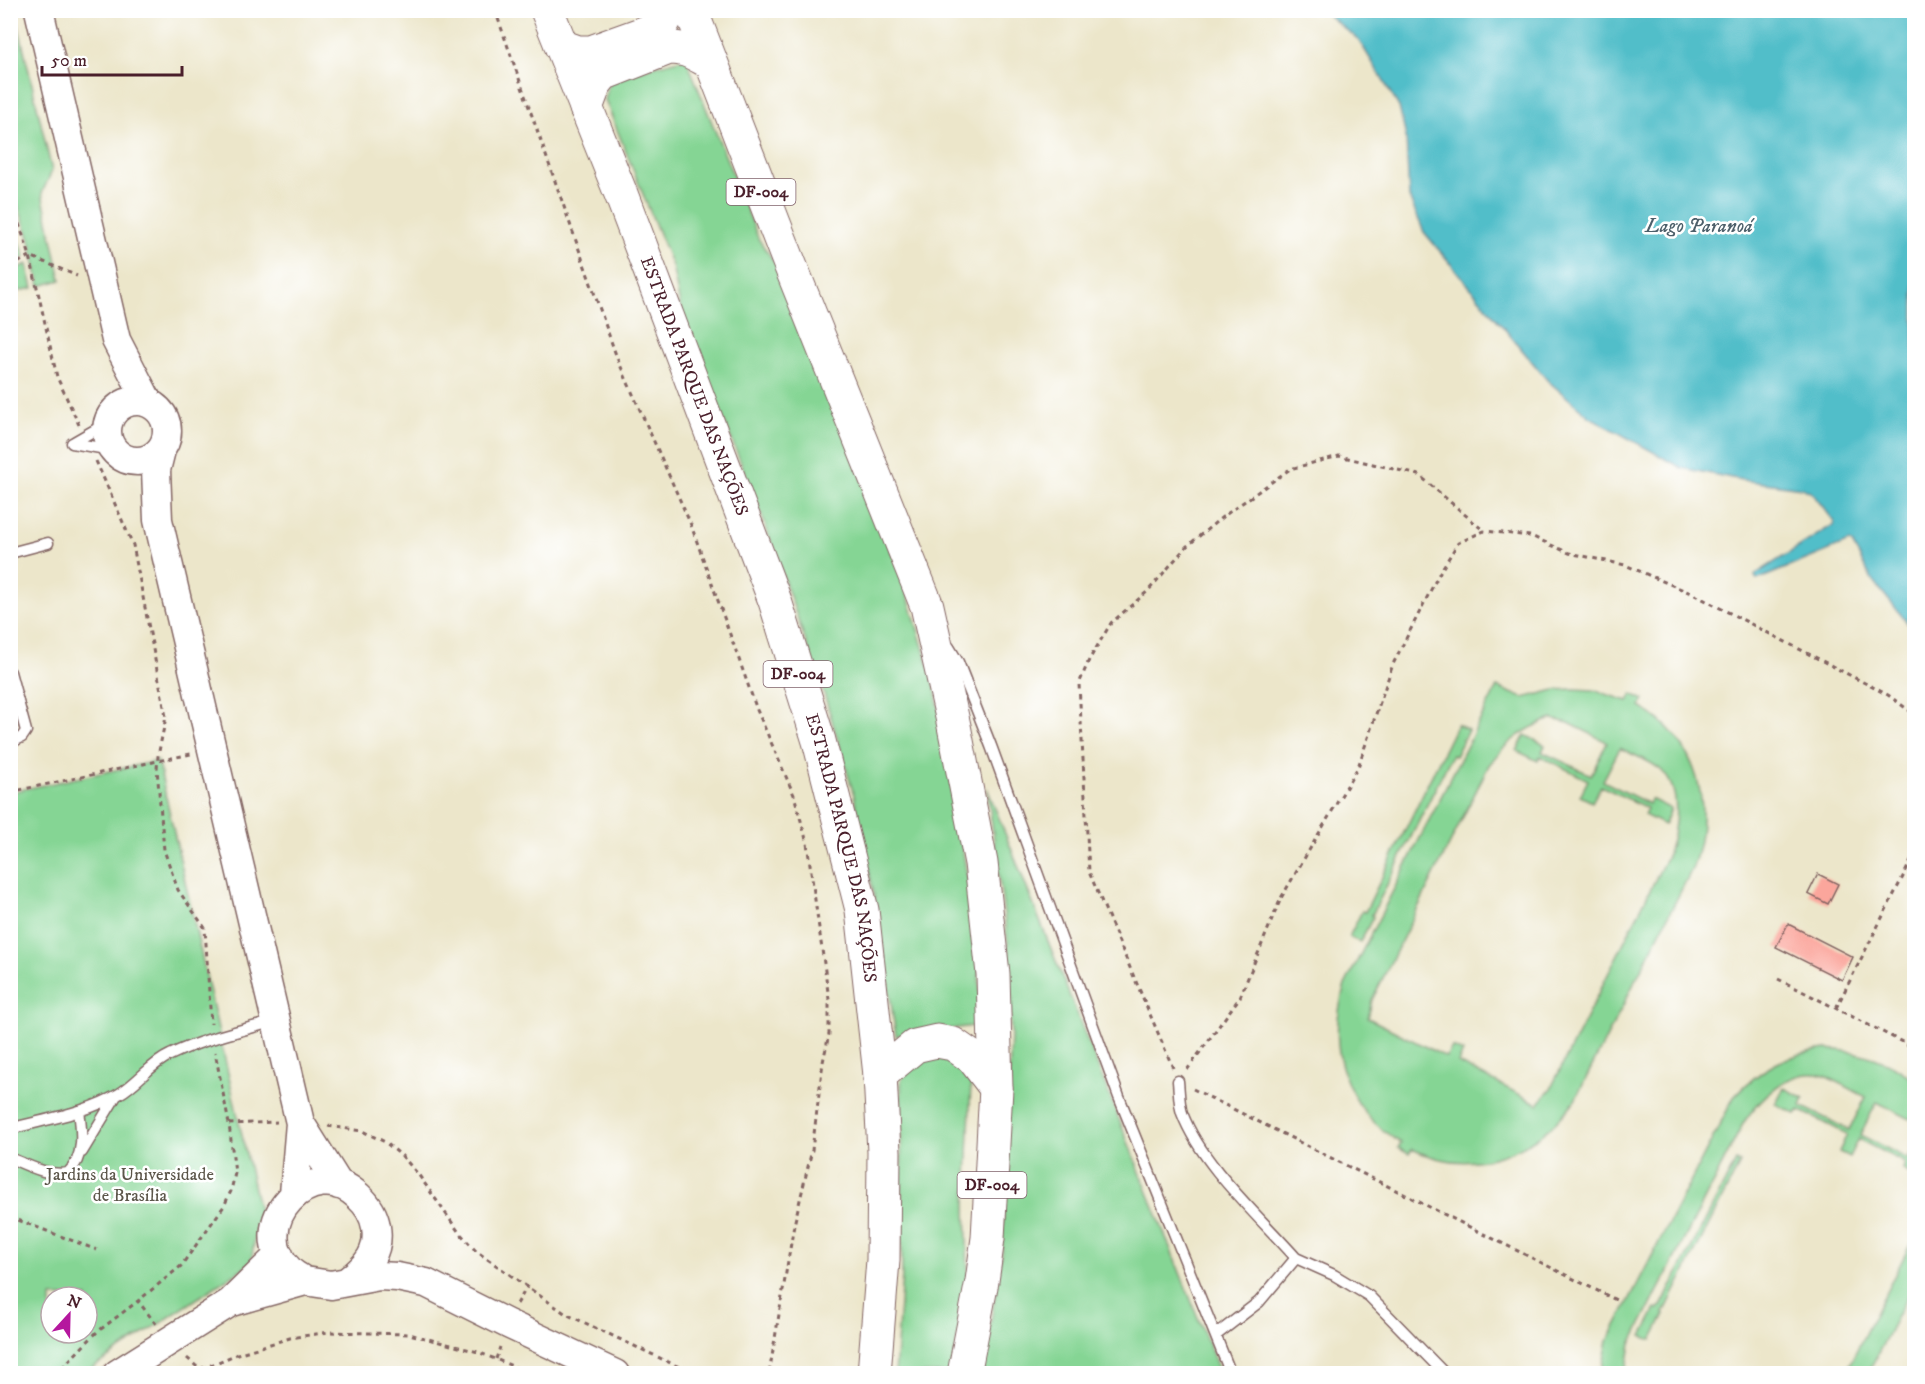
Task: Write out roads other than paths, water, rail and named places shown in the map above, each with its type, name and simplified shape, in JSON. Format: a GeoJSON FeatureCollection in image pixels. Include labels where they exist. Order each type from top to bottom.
{"type":"FeatureCollection","features":[{"type":"Feature","properties":{"kind":"highway","name":"ESTRADA PARQUE DAS NAÇÕES"},"geometry":{"type":"LineString","coordinates":[[547,10],[621,194],[767,580],[819,741],[862,910],[880,1075],[884,1152],[883,1260],[874,1374]]}},
{"type":"Feature","properties":{"kind":"highway"},"geometry":{"type":"LineString","coordinates":[[561,46],[578,52],[591,52],[661,26],[671,10]]}},
{"type":"Feature","properties":{"kind":"highway","name":"DF-004"},"geometry":{"type":"LineString","coordinates":[[691,10],[927,606],[954,726],[981,863],[993,975],[996,1088],[988,1238],[964,1374]]}},
{"type":"Feature","properties":{"kind":"highway"},"geometry":{"type":"LineString","coordinates":[[586,108],[595,84],[603,74],[669,48],[680,47],[711,63]]}},
{"type":"Feature","properties":{"kind":"highway"},"geometry":{"type":"LineString","coordinates":[[880,1075],[915,1046],[937,1041],[953,1044],[973,1058],[996,1088]]}},
{"type":"Feature","properties":{"kind":"street"},"geometry":{"type":"LineString","coordinates":[[39,10],[116,340],[118,392],[107,437],[158,520]]}},
{"type":"Feature","properties":{"kind":"street"},"geometry":{"type":"LineString","coordinates":[[116,340],[148,402],[160,411],[167,426],[166,441],[156,470],[158,520],[275,1020],[302,1123],[339,1185]]}},
{"type":"Feature","properties":{"kind":"street"},"geometry":{"type":"LineString","coordinates":[[107,437],[124,403],[133,400],[148,402]]}},
{"type":"Feature","properties":{"kind":"street"},"geometry":{"type":"LineString","coordinates":[[107,437],[148,459],[161,450]]}},
{"type":"Feature","properties":{"kind":"street"},"geometry":{"type":"LineString","coordinates":[[294,1194],[302,1123]]}},
{"type":"Feature","properties":{"kind":"street"},"geometry":{"type":"LineString","coordinates":[[305,1281],[289,1270],[279,1255],[274,1238],[276,1222],[282,1206],[294,1194],[308,1186],[324,1183],[339,1185],[355,1192],[367,1204],[375,1218],[377,1235],[374,1253],[364,1269],[349,1280]]}},
{"type":"Feature","properties":{"kind":"street"},"geometry":{"type":"LineString","coordinates":[[377,1235],[426,1283],[615,1374]]}},
{"type":"Feature","properties":{"kind":"street"},"geometry":{"type":"LineString","coordinates":[[117,1374],[231,1302],[279,1255]]}},
{"type":"Feature","properties":{"kind":"street"},"geometry":{"type":"LineString","coordinates":[[231,1302],[305,1281],[331,1285],[379,1276],[426,1283]]}},
{"type":"Feature","properties":{"kind":"lane"},"geometry":{"type":"LineString","coordinates":[[10,553],[48,543]]}},
{"type":"Feature","properties":{"kind":"lane"},"geometry":{"type":"LineString","coordinates":[[927,606],[958,662],[1036,867],[1119,1097],[1231,1374]]}},
{"type":"Feature","properties":{"kind":"lane"},"geometry":{"type":"LineString","coordinates":[[10,672],[26,731],[22,737],[10,743]]}},
{"type":"Feature","properties":{"kind":"lane"},"geometry":{"type":"LineString","coordinates":[[10,1129],[79,1111],[116,1096],[133,1084],[155,1062],[213,1038],[275,1020]]}},
{"type":"Feature","properties":{"kind":"lane"},"geometry":{"type":"LineString","coordinates":[[1178,1081],[1181,1111],[1198,1146],[1296,1258],[1334,1275],[1369,1296],[1445,1374]]}},
{"type":"Feature","properties":{"kind":"lane"},"geometry":{"type":"LineString","coordinates":[[10,1158],[23,1164],[61,1174],[68,1173],[73,1169],[116,1096]]}},
{"type":"Feature","properties":{"kind":"lane"},"geometry":{"type":"LineString","coordinates":[[79,1111],[81,1127],[79,1157]]}},
{"type":"Feature","properties":{"kind":"lane"},"geometry":{"type":"LineString","coordinates":[[1216,1335],[1259,1302],[1296,1258]]}},
{"type":"Feature","properties":{"kind":"water","name":"Lago Paranoá"},"geometry":{"type":"Polygon","coordinates":[[[1323,11],[1914,11],[1914,631],[1871,578],[1852,543],[1849,542],[1757,580],[1756,574],[1833,525],[1834,521],[1812,493],[1802,488],[1742,480],[1682,468],[1590,417],[1548,381],[1424,232],[1409,197],[1406,137],[1399,107],[1359,40],[1323,11]]]}},
{"type":"Feature","properties":{"kind":"park label","name":"Jardins da Universidade de Brasília"},"geometry":{"type":"Point","coordinates":[130,1185]}}]}
